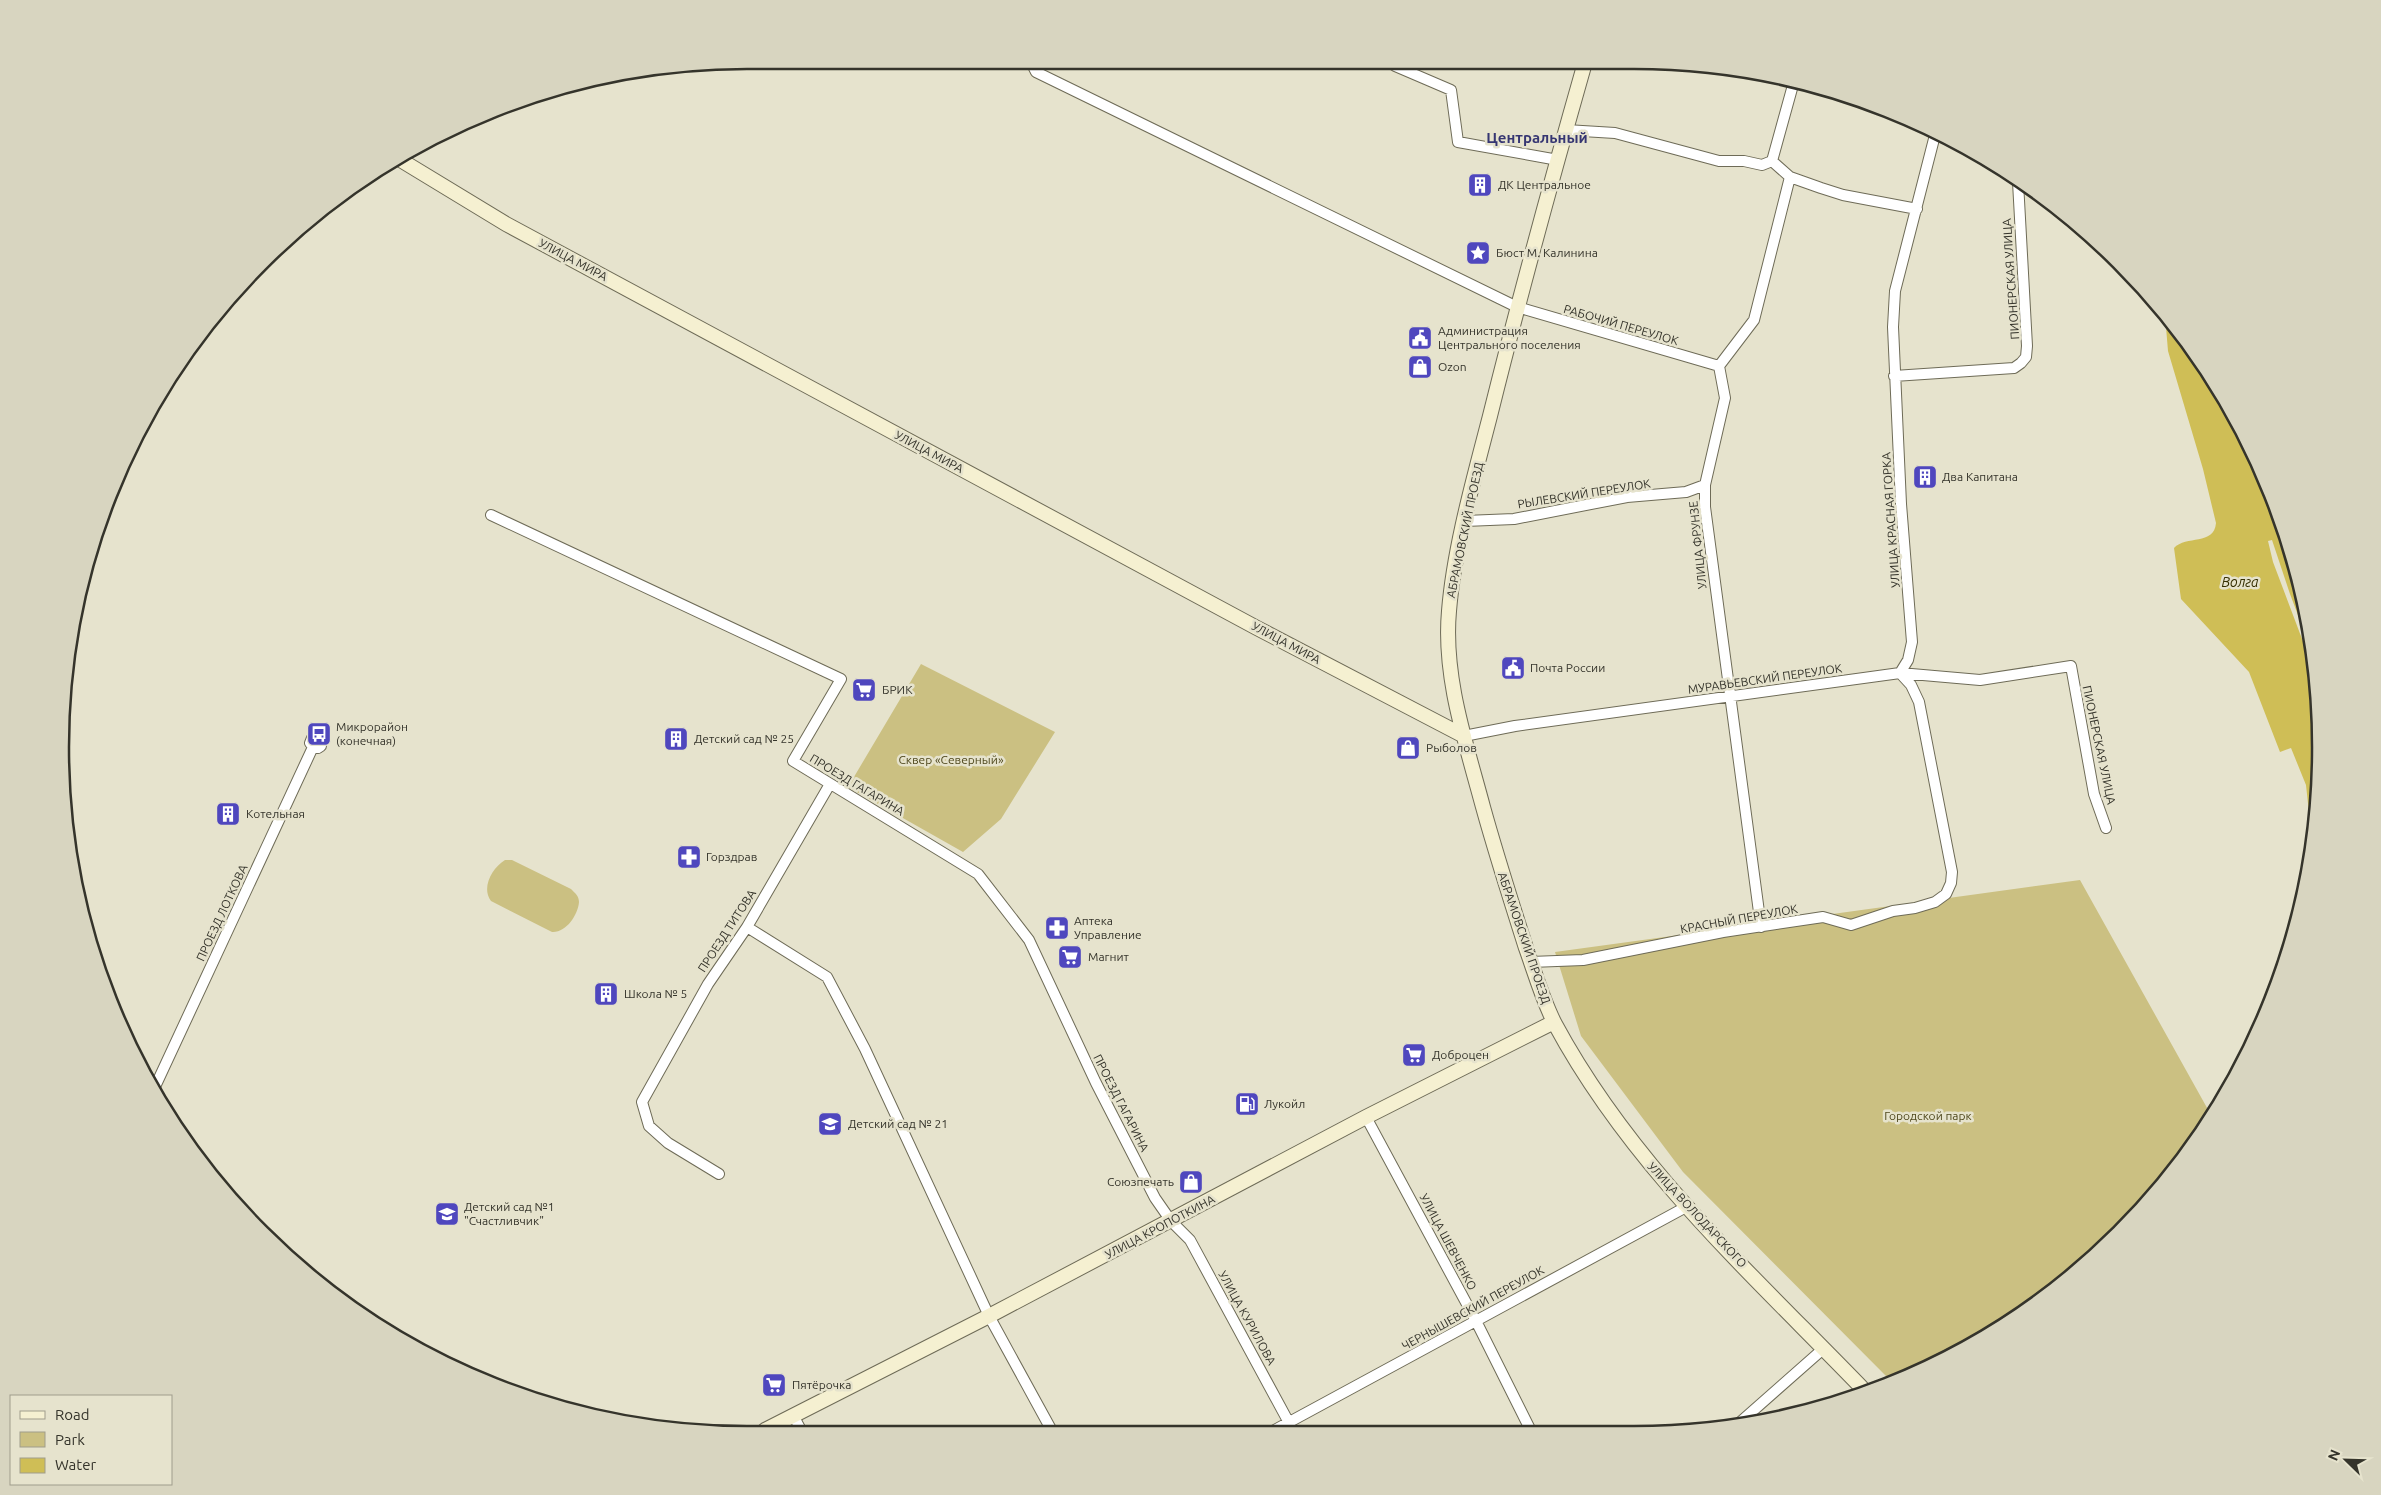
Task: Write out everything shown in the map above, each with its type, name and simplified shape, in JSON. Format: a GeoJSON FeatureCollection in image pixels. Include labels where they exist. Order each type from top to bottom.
{"type":"FeatureCollection","features":[{"type":"Feature","properties":{"kind":"street","name":"РАБОЧИЙ ПЕРЕУЛОК"},"geometry":{"type":"LineString","coordinates":[[1034,69],[1036,72],[1517,307],[1719,366]]}},
{"type":"Feature","properties":{"kind":"street"},"geometry":{"type":"LineString","coordinates":[[1402,69],[1451,90],[1458,142],[1558,160]]}},
{"type":"Feature","properties":{"kind":"street","name":"АБРАМОВСКИЙ ПРОЕЗД"},"geometry":{"type":"LineString","coordinates":[[1554,1022],[1531,962],[1494,846],[1464,736],[1451,676],[1447,642],[1449,608],[1465,522],[1517,307],[1583,69]]}},
{"type":"Feature","properties":{"kind":"street"},"geometry":{"type":"LineString","coordinates":[[1566,130],[1615,133],[1719,161],[1744,160],[1762,165],[1772,160],[1792,88]]}},
{"type":"Feature","properties":{"kind":"street","name":"УЛИЦА КРАСНАЯ ГОРКА"},"geometry":{"type":"LineString","coordinates":[[1900,673],[1908,660],[1912,642],[1894,376],[1893,327],[1896,292],[1935,139]]}},
{"type":"Feature","properties":{"kind":"street"},"geometry":{"type":"LineString","coordinates":[[1772,160],[1790,177],[1843,195],[1917,210]]}},
{"type":"Feature","properties":{"kind":"street","name":"УЛИЦА МИРА"},"geometry":{"type":"LineString","coordinates":[[405,162],[514,229],[1257,628],[1464,736]]}},
{"type":"Feature","properties":{"kind":"street"},"geometry":{"type":"LineString","coordinates":[[1719,366],[1754,320],[1790,177]]}},
{"type":"Feature","properties":{"kind":"street","name":"ПИОНЕРСКАЯ УЛИЦА"},"geometry":{"type":"LineString","coordinates":[[1894,376],[2014,368],[2026,357],[2027,329],[2018,188]]}},
{"type":"Feature","properties":{"kind":"street","name":"УЛИЦА ФРУНЗЕ"},"geometry":{"type":"LineString","coordinates":[[1719,366],[1725,398],[1705,485],[1705,507],[1728,696],[1761,927]]}},
{"type":"Feature","properties":{"kind":"street","name":"РЫЛЕВСКИЙ ПЕРЕУЛОК"},"geometry":{"type":"LineString","coordinates":[[1465,522],[1514,519],[1628,497],[1686,492],[1705,485]]}},
{"type":"Feature","properties":{"kind":"street","name":"ПРОЕЗД ГАГАРИНА"},"geometry":{"type":"LineString","coordinates":[[491,515],[840,679],[793,761],[978,874],[1029,940],[1096,1083],[1155,1198],[1171,1221]]}},
{"type":"Feature","properties":{"kind":"street","name":"МУРАВЬЕВСКИЙ ПЕРЕУЛОК"},"geometry":{"type":"LineString","coordinates":[[1464,736],[1515,726],[1900,673],[1980,680],[2071,666]]}},
{"type":"Feature","properties":{"kind":"street","name":"ПИОНЕРСКАЯ УЛИЦА"},"geometry":{"type":"LineString","coordinates":[[2071,666],[2094,794],[2106,828]]}},
{"type":"Feature","properties":{"kind":"street","name":"КРАСНЫЙ ПЕРЕУЛОК"},"geometry":{"type":"LineString","coordinates":[[1531,962],[1583,960],[1723,932],[1823,917],[1851,925],[1893,911],[1915,908],[1935,902],[1946,894],[1951,882],[1952,872],[1919,702],[1910,685],[1900,673]]}},
{"type":"Feature","properties":{"kind":"street","name":"ПРОЕЗД ЛОТКОВА"},"geometry":{"type":"LineString","coordinates":[[157,1082],[313,748]]}},
{"type":"Feature","properties":{"kind":"street","name":"ПРОЕЗД ТИТОВА"},"geometry":{"type":"LineString","coordinates":[[719,1174],[668,1143],[649,1126],[642,1102],[708,984],[747,927],[830,784]]}},
{"type":"Feature","properties":{"kind":"street"},"geometry":{"type":"LineString","coordinates":[[747,927],[827,976],[865,1049],[989,1316],[1049,1426]]}},
{"type":"Feature","properties":{"kind":"street","name":"УЛИЦА КРОПОТКИНА"},"geometry":{"type":"LineString","coordinates":[[772,1426],[989,1316],[1366,1116],[1554,1022]]}},
{"type":"Feature","properties":{"kind":"street","name":"УЛИЦА ВОЛОДАРСКОГО"},"geometry":{"type":"LineString","coordinates":[[1554,1022],[1602,1102],[1650,1167],[1686,1207],[1861,1387]]}},
{"type":"Feature","properties":{"kind":"street","name":"УЛИЦА ШЕВЧЕНКО"},"geometry":{"type":"LineString","coordinates":[[1366,1116],[1476,1321],[1528,1426]]}},
{"type":"Feature","properties":{"kind":"street","name":"ЧЕРНЫШЕВСКИЙ ПЕРЕУЛОК"},"geometry":{"type":"LineString","coordinates":[[1294,1426],[1476,1321],[1686,1207]]}},
{"type":"Feature","properties":{"kind":"street","name":"УЛИЦА КУРИЛОВА"},"geometry":{"type":"LineString","coordinates":[[1171,1221],[1190,1240],[1291,1426]]}},
{"type":"Feature","properties":{"kind":"street"},"geometry":{"type":"LineString","coordinates":[[1747,1416],[1823,1349]]}},
{"type":"Feature","properties":{"kind":"street"},"geometry":{"type":"LineString","coordinates":[[793,1415],[799,1426]]}},
{"type":"Feature","properties":{"kind":"green space","name":"Сквер «Северный»"},"geometry":{"type":"Polygon","coordinates":[[[921,664],[1055,732],[1001,819],[963,852],[848,787],[921,664]]]}},
{"type":"Feature","properties":{"kind":"green space"},"geometry":{"type":"Polygon","coordinates":[[[505,860],[512,860],[571,889],[578,896],[579,902],[574,917],[562,930],[552,932],[491,901],[487,890],[489,879],[496,868],[505,860]]]}},
{"type":"Feature","properties":{"kind":"green space","name":"Городской парк"},"geometry":{"type":"Polygon","coordinates":[[[2080,880],[2208,1109],[2172,1161],[2144,1195],[2081,1258],[2011,1312],[1934,1356],[1887,1377],[1683,1172],[1581,1036],[1555,952],[2080,880]]]}},
{"type":"Feature","properties":{"kind":"water","name":"Волга"},"geometry":{"type":"Polygon","coordinates":[[[2166,327],[2198,370],[2221,408],[2261,488],[2276,529],[2299,615],[2306,659],[2311,703],[2312,748],[2309,811],[2306,785],[2291,748],[2280,752],[2249,672],[2181,599],[2174,548],[2185,542],[2205,538],[2214,530],[2216,523],[2203,469],[2168,351],[2166,327]]]}},
{"type":"Feature","properties":{"kind":"pier"},"geometry":{"type":"Polygon","coordinates":[[[2272,540],[2300,620],[2303,643],[2273,562],[2268,541],[2272,540]]]}},
{"type":"Feature","properties":{"kind":"place","name":"ДК Центральное"},"geometry":{"type":"Point","coordinates":[1480,185]}},
{"type":"Feature","properties":{"kind":"place","name":"Бюст М. Калинина"},"geometry":{"type":"Point","coordinates":[1478,253]}},
{"type":"Feature","properties":{"kind":"place","name":"Администрация Центрального поселения"},"geometry":{"type":"Point","coordinates":[1420,338]}},
{"type":"Feature","properties":{"kind":"place","name":"Ozon"},"geometry":{"type":"Point","coordinates":[1420,367]}},
{"type":"Feature","properties":{"kind":"place","name":"Два Капитана"},"geometry":{"type":"Point","coordinates":[1925,477]}},
{"type":"Feature","properties":{"kind":"place","name":"Почта России"},"geometry":{"type":"Point","coordinates":[1513,668]}},
{"type":"Feature","properties":{"kind":"place","name":"БРИК"},"geometry":{"type":"Point","coordinates":[864,690]}},
{"type":"Feature","properties":{"kind":"place","name":"Микрорайон (конечная)"},"geometry":{"type":"Point","coordinates":[319,734]}},
{"type":"Feature","properties":{"kind":"place","name":"Детский сад № 25"},"geometry":{"type":"Point","coordinates":[676,739]}},
{"type":"Feature","properties":{"kind":"place","name":"Рыболов"},"geometry":{"type":"Point","coordinates":[1408,748]}},
{"type":"Feature","properties":{"kind":"place","name":"Котельная"},"geometry":{"type":"Point","coordinates":[228,814]}},
{"type":"Feature","properties":{"kind":"place","name":"Горздрав"},"geometry":{"type":"Point","coordinates":[689,857]}},
{"type":"Feature","properties":{"kind":"place","name":"Аптека Управление"},"geometry":{"type":"Point","coordinates":[1057,928]}},
{"type":"Feature","properties":{"kind":"place","name":"Магнит"},"geometry":{"type":"Point","coordinates":[1070,957]}},
{"type":"Feature","properties":{"kind":"place","name":"Школа № 5"},"geometry":{"type":"Point","coordinates":[606,994]}},
{"type":"Feature","properties":{"kind":"place","name":"Доброцен"},"geometry":{"type":"Point","coordinates":[1414,1055]}},
{"type":"Feature","properties":{"kind":"place","name":"Лукойл"},"geometry":{"type":"Point","coordinates":[1247,1104]}},
{"type":"Feature","properties":{"kind":"place","name":"Детский сад № 21"},"geometry":{"type":"Point","coordinates":[830,1124]}},
{"type":"Feature","properties":{"kind":"place","name":"Союзпечать"},"geometry":{"type":"Point","coordinates":[1191,1182]}},
{"type":"Feature","properties":{"kind":"place","name":"Детский сад №1 \"Счастливчик\""},"geometry":{"type":"Point","coordinates":[447,1214]}},
{"type":"Feature","properties":{"kind":"place","name":"Пятёрочка"},"geometry":{"type":"Point","coordinates":[774,1385]}},
{"type":"Feature","properties":{"kind":"district","name":"Центральный"},"geometry":{"type":"Point","coordinates":[1537,138]}}]}
